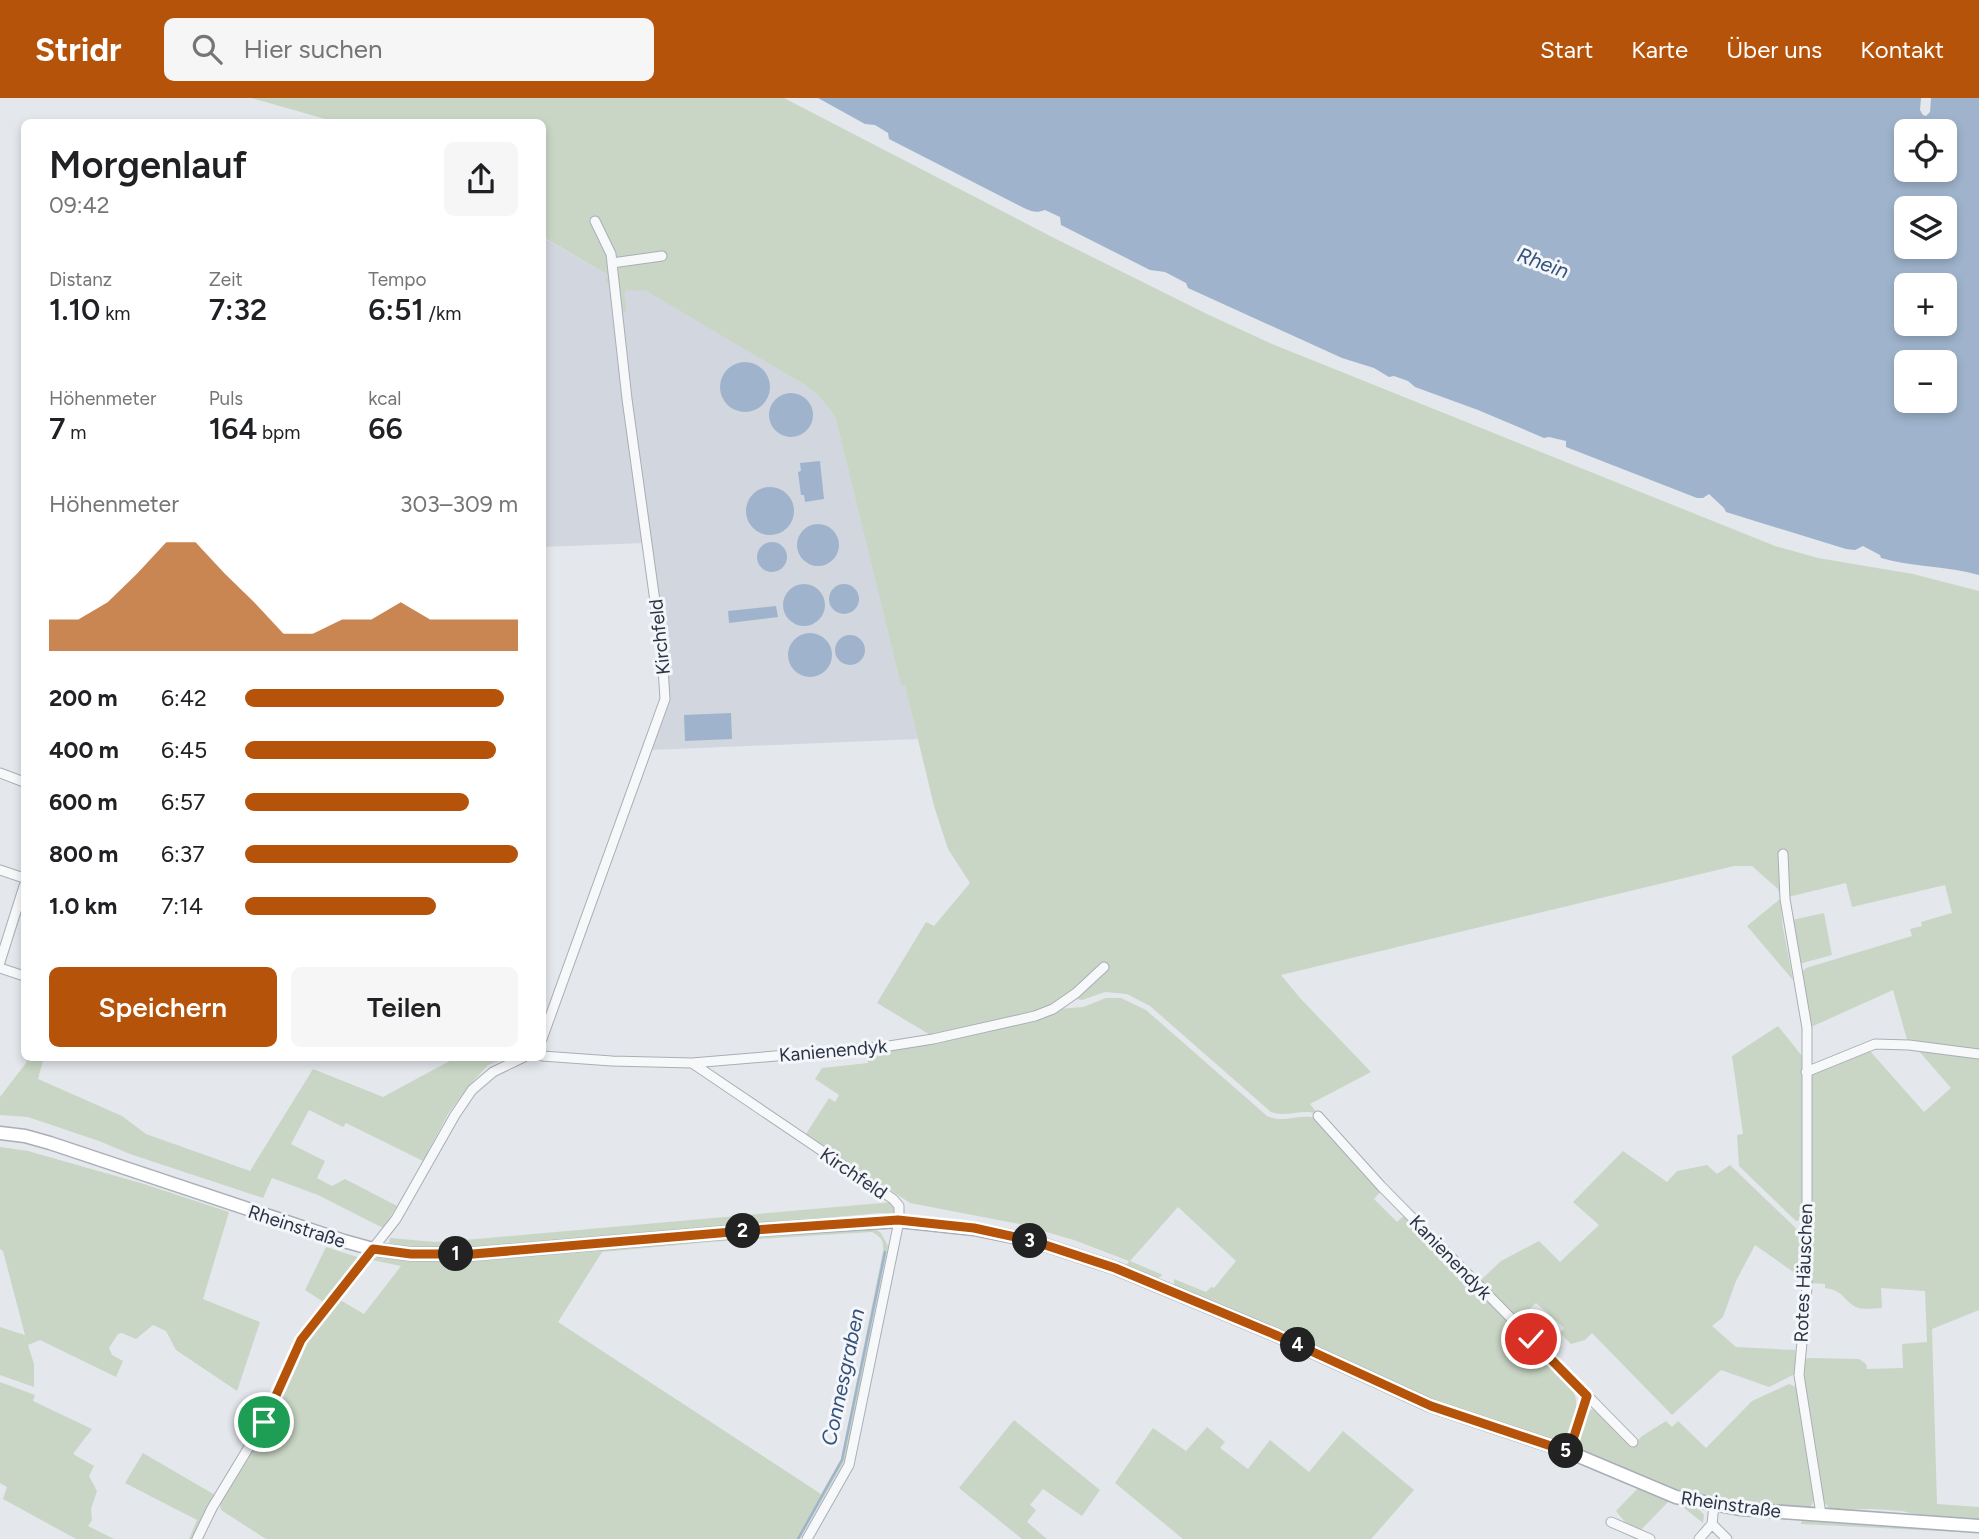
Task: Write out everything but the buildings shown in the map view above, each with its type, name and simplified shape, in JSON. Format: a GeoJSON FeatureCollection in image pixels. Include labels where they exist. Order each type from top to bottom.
{"type":"FeatureCollection","features":[{"type":"Feature","properties":{"kind":"main road","name":"Rheinstraße"},"geometry":{"type":"LineString","coordinates":[[0,1133],[50,1143],[344,1241],[373,1249],[411,1254],[473,1254],[898,1220],[974,1228],[1021,1239],[1115,1268],[1278,1336],[1431,1406],[1569,1452],[1676,1497],[1714,1505],[1768,1511],[1979,1526]]}},
{"type":"Feature","properties":{"kind":"street","name":"Kirchfeld"},"geometry":{"type":"LineString","coordinates":[[546,1028],[665,699],[660,639],[627,399],[611,254],[595,221]]}},
{"type":"Feature","properties":{"kind":"street"},"geometry":{"type":"LineString","coordinates":[[612,263],[662,256]]}},
{"type":"Feature","properties":{"kind":"street"},"geometry":{"type":"LineString","coordinates":[[0,773],[21,781]]}},
{"type":"Feature","properties":{"kind":"street","name":"Rotes Häuschen"},"geometry":{"type":"LineString","coordinates":[[1783,854],[1785,898],[1807,1028],[1807,1287],[1799,1375],[1821,1514]]}},
{"type":"Feature","properties":{"kind":"street"},"geometry":{"type":"LineString","coordinates":[[0,870],[21,877]]}},
{"type":"Feature","properties":{"kind":"street"},"geometry":{"type":"LineString","coordinates":[[0,962],[21,896]]}},
{"type":"Feature","properties":{"kind":"street","name":"Kanienendyk"},"geometry":{"type":"LineString","coordinates":[[546,1056],[692,1063],[883,1047],[933,1039],[1053,1009],[1076,993],[1104,967]]}},
{"type":"Feature","properties":{"kind":"street"},"geometry":{"type":"LineString","coordinates":[[0,968],[21,975]]}},
{"type":"Feature","properties":{"kind":"street"},"geometry":{"type":"LineString","coordinates":[[1806,1072],[1875,1044],[1909,1045],[1979,1054]]}},
{"type":"Feature","properties":{"kind":"street"},"geometry":{"type":"LineString","coordinates":[[197,1539],[212,1508],[264,1422],[301,1340],[396,1219],[472,1090],[493,1072],[516,1061]]}},
{"type":"Feature","properties":{"kind":"street","name":"Kirchfeld"},"geometry":{"type":"LineString","coordinates":[[692,1063],[893,1199],[899,1206],[898,1220]]}},
{"type":"Feature","properties":{"kind":"street","name":"Kanienendyk"},"geometry":{"type":"LineString","coordinates":[[1318,1116],[1381,1185],[1633,1442]]}},
{"type":"Feature","properties":{"kind":"street"},"geometry":{"type":"LineString","coordinates":[[807,1539],[849,1465],[898,1220]]}},
{"type":"Feature","properties":{"kind":"street"},"geometry":{"type":"LineString","coordinates":[[1569,1452],[1587,1396]]}},
{"type":"Feature","properties":{"kind":"street"},"geometry":{"type":"LineString","coordinates":[[1699,1539],[1712,1524],[1714,1505]]}},
{"type":"Feature","properties":{"kind":"street"},"geometry":{"type":"LineString","coordinates":[[1611,1522],[1650,1539]]}},
{"type":"Feature","properties":{"kind":"street"},"geometry":{"type":"LineString","coordinates":[[1712,1524],[1727,1539]]}},
{"type":"Feature","properties":{"kind":"shaded area"},"geometry":{"type":"Polygon","coordinates":[[[546,239],[608,275],[643,543],[546,547],[546,239]]]}},
{"type":"Feature","properties":{"kind":"shaded area"},"geometry":{"type":"Polygon","coordinates":[[[645,289],[805,385],[818,395],[835,416],[901,684],[905,684],[918,739],[652,750],[670,701],[620,313],[627,312],[625,291],[645,289]]]}},
{"type":"Feature","properties":{"kind":"green space"},"geometry":{"type":"Polygon","coordinates":[[[251,98],[784,98],[1056,239],[1272,344],[1775,546],[1818,558],[1913,574],[1979,591],[1979,1052],[1908,1043],[1893,990],[1811,1027],[1801,973],[1806,968],[1912,936],[1910,929],[1922,926],[1921,922],[1952,913],[1945,885],[1852,907],[1846,883],[1788,897],[1787,894],[1780,895],[1778,889],[1752,866],[1734,866],[1281,975],[1371,1072],[1310,1104],[1318,1114],[1271,1112],[1150,1006],[1127,994],[1105,992],[1082,1000],[1072,998],[1035,1013],[932,1036],[877,1003],[926,922],[934,926],[970,883],[948,849],[934,806],[905,685],[901,685],[835,416],[818,395],[805,385],[645,290],[625,291],[627,312],[613,314],[610,286],[605,281],[608,275],[546,239],[546,119],[325,119],[251,98]]]}},
{"type":"Feature","properties":{"kind":"green space"},"geometry":{"type":"Polygon","coordinates":[[[1780,899],[1783,928],[1793,980],[1747,926],[1780,899]]]}},
{"type":"Feature","properties":{"kind":"green space"},"geometry":{"type":"Polygon","coordinates":[[[1824,913],[1832,955],[1799,964],[1792,920],[1824,913]]]}},
{"type":"Feature","properties":{"kind":"green space"},"geometry":{"type":"Polygon","coordinates":[[[1106,998],[1121,998],[1146,1010],[1267,1116],[1279,1119],[1317,1118],[1382,1190],[1374,1199],[1397,1222],[1406,1214],[1569,1380],[1576,1406],[1570,1433],[1555,1443],[1443,1406],[1234,1311],[1174,1287],[1174,1279],[1206,1292],[1211,1287],[1214,1288],[1236,1261],[1178,1207],[1130,1261],[1163,1275],[1156,1279],[1125,1268],[1129,1261],[1074,1240],[1019,1224],[910,1203],[806,1134],[829,1098],[835,1102],[839,1095],[815,1079],[822,1068],[868,1063],[868,1052],[1058,1009],[1083,1007],[1106,998]]]}},
{"type":"Feature","properties":{"kind":"green space"},"geometry":{"type":"Polygon","coordinates":[[[1778,1026],[1802,1056],[1802,1220],[1796,1221],[1739,1166],[1737,1135],[1743,1134],[1732,1056],[1778,1026]]]}},
{"type":"Feature","properties":{"kind":"green space"},"geometry":{"type":"Polygon","coordinates":[[[1918,1050],[1979,1057],[1979,1310],[1932,1329],[1937,1504],[1979,1507],[1979,1520],[1924,1516],[1902,1511],[1830,1510],[1823,1500],[1805,1386],[1804,1360],[1808,1358],[1859,1359],[1866,1364],[1867,1369],[1903,1368],[1902,1344],[1927,1342],[1925,1291],[1881,1288],[1882,1308],[1864,1309],[1854,1306],[1837,1292],[1825,1288],[1825,1284],[1810,1283],[1812,1074],[1870,1051],[1924,1112],[1951,1088],[1918,1050]]]}},
{"type":"Feature","properties":{"kind":"green space"},"geometry":{"type":"Polygon","coordinates":[[[43,1061],[38,1079],[122,1116],[146,1134],[250,1171],[313,1069],[383,1097],[450,1061],[498,1061],[488,1065],[468,1087],[448,1114],[423,1161],[346,1123],[343,1127],[309,1110],[291,1144],[325,1161],[317,1178],[332,1186],[345,1179],[397,1206],[383,1228],[318,1195],[272,1178],[263,1198],[28,1117],[0,1115],[0,1097],[26,1063],[43,1061]]]}},
{"type":"Feature","properties":{"kind":"green space"},"geometry":{"type":"Polygon","coordinates":[[[0,1147],[28,1151],[144,1184],[229,1212],[203,1299],[260,1322],[237,1391],[176,1350],[166,1331],[153,1325],[136,1339],[118,1334],[109,1348],[112,1355],[123,1361],[116,1377],[40,1340],[28,1345],[34,1364],[34,1387],[0,1375],[0,1327],[25,1335],[3,1251],[0,1249],[0,1147]]]}},
{"type":"Feature","properties":{"kind":"green space"},"geometry":{"type":"Polygon","coordinates":[[[1623,1151],[1667,1182],[1677,1171],[1707,1165],[1717,1174],[1730,1165],[1802,1234],[1802,1278],[1755,1245],[1736,1281],[1723,1317],[1712,1326],[1736,1347],[1795,1350],[1795,1374],[1769,1387],[1721,1370],[1672,1415],[1592,1333],[1585,1340],[1571,1344],[1560,1333],[1564,1328],[1536,1303],[1517,1321],[1479,1282],[1501,1261],[1539,1241],[1560,1262],[1599,1225],[1573,1202],[1623,1151]]]}},
{"type":"Feature","properties":{"kind":"green space"},"geometry":{"type":"Polygon","coordinates":[[[893,1202],[896,1208],[893,1214],[880,1213],[478,1250],[394,1249],[389,1244],[390,1238],[435,1242],[893,1202]]]}},
{"type":"Feature","properties":{"kind":"green space"},"geometry":{"type":"Polygon","coordinates":[[[874,1228],[881,1233],[888,1246],[845,1460],[800,1539],[266,1539],[221,1510],[220,1504],[255,1444],[307,1342],[340,1300],[364,1314],[401,1266],[372,1260],[378,1256],[420,1261],[456,1261],[800,1231],[874,1228]],[[872,1232],[602,1252],[558,1322],[821,1494],[841,1459],[883,1251],[880,1237],[872,1232]]]}},
{"type":"Feature","properties":{"kind":"green space"},"geometry":{"type":"Polygon","coordinates":[[[326,1247],[360,1258],[325,1303],[305,1290],[326,1247]]]}},
{"type":"Feature","properties":{"kind":"green space"},"geometry":{"type":"Polygon","coordinates":[[[0,1382],[35,1395],[33,1401],[92,1429],[73,1454],[94,1466],[89,1476],[97,1491],[91,1509],[92,1520],[88,1526],[114,1539],[76,1539],[3,1499],[7,1487],[0,1483],[0,1382]]]}},
{"type":"Feature","properties":{"kind":"green space"},"geometry":{"type":"Polygon","coordinates":[[[1789,1384],[1796,1387],[1814,1501],[1809,1509],[1738,1504],[1681,1493],[1581,1452],[1577,1444],[1587,1411],[1597,1408],[1633,1445],[1666,1421],[1672,1427],[1678,1421],[1706,1448],[1752,1401],[1789,1384]]]}},
{"type":"Feature","properties":{"kind":"green space"},"geometry":{"type":"Polygon","coordinates":[[[1014,1420],[1100,1490],[1082,1516],[1043,1489],[1030,1505],[1036,1510],[1027,1522],[1047,1539],[1022,1539],[959,1488],[1014,1420]]]}},
{"type":"Feature","properties":{"kind":"green space"},"geometry":{"type":"Polygon","coordinates":[[[1207,1427],[1225,1442],[1220,1448],[1248,1469],[1270,1440],[1309,1472],[1343,1431],[1414,1490],[1371,1539],[1183,1539],[1115,1483],[1153,1428],[1186,1451],[1207,1427]]]}},
{"type":"Feature","properties":{"kind":"green space"},"geometry":{"type":"Polygon","coordinates":[[[143,1453],[215,1495],[193,1539],[189,1539],[197,1520],[125,1483],[143,1453]]]}},
{"type":"Feature","properties":{"kind":"green space"},"geometry":{"type":"Polygon","coordinates":[[[1639,1487],[1669,1501],[1640,1531],[1628,1526],[1616,1511],[1639,1487]]]}},
{"type":"Feature","properties":{"kind":"green space"},"geometry":{"type":"Polygon","coordinates":[[[1669,1501],[1698,1508],[1704,1515],[1703,1523],[1683,1507],[1669,1501]]]}},
{"type":"Feature","properties":{"kind":"green space"},"geometry":{"type":"Polygon","coordinates":[[[1802,1518],[1979,1529],[1979,1533],[1801,1524],[1802,1518]]]}},
{"type":"Feature","properties":{"kind":"water","name":"Rhein"},"geometry":{"type":"Polygon","coordinates":[[[818,98],[1921,98],[1920,110],[1926,116],[1930,112],[1931,98],[1979,98],[1979,575],[1893,561],[1881,558],[1863,546],[1855,550],[1846,549],[1726,512],[1709,494],[1697,498],[1566,447],[1566,441],[1544,438],[1415,387],[1408,381],[1389,377],[1374,368],[1342,358],[1188,288],[1186,283],[1165,272],[1150,270],[1061,225],[1060,217],[1045,210],[1034,212],[1024,208],[889,139],[888,133],[875,125],[865,124],[818,98]]]}},
{"type":"Feature","properties":{"kind":"water"},"geometry":{"type":"Polygon","coordinates":[[[745,362],[763,369],[770,387],[763,405],[745,412],[727,405],[720,387],[727,369],[745,362]]]}},
{"type":"Feature","properties":{"kind":"water"},"geometry":{"type":"Polygon","coordinates":[[[791,393],[806,400],[813,415],[806,430],[791,437],[776,430],[769,415],[776,400],[791,393]]]}},
{"type":"Feature","properties":{"kind":"water"},"geometry":{"type":"Polygon","coordinates":[[[820,461],[824,499],[805,502],[804,495],[801,495],[798,472],[801,471],[800,463],[820,461]]]}},
{"type":"Feature","properties":{"kind":"water"},"geometry":{"type":"Polygon","coordinates":[[[770,487],[779,488],[787,494],[793,502],[793,520],[787,528],[779,534],[770,535],[761,534],[753,528],[747,520],[746,511],[747,502],[753,494],[761,488],[770,487]]]}},
{"type":"Feature","properties":{"kind":"water"},"geometry":{"type":"Polygon","coordinates":[[[818,524],[833,530],[839,545],[833,560],[818,566],[803,560],[797,545],[803,530],[818,524]]]}},
{"type":"Feature","properties":{"kind":"water"},"geometry":{"type":"Polygon","coordinates":[[[772,542],[783,546],[787,557],[783,568],[772,572],[761,568],[757,557],[761,546],[772,542]]]}},
{"type":"Feature","properties":{"kind":"water"},"geometry":{"type":"Polygon","coordinates":[[[804,584],[819,590],[825,605],[819,620],[804,626],[789,620],[783,605],[789,590],[804,584]]]}},
{"type":"Feature","properties":{"kind":"water"},"geometry":{"type":"Polygon","coordinates":[[[844,584],[855,588],[859,599],[855,610],[844,614],[833,610],[829,599],[833,588],[844,584]]]}},
{"type":"Feature","properties":{"kind":"water"},"geometry":{"type":"Polygon","coordinates":[[[776,606],[778,617],[729,623],[728,611],[776,606]]]}},
{"type":"Feature","properties":{"kind":"water"},"geometry":{"type":"Polygon","coordinates":[[[810,633],[825,640],[832,655],[825,670],[810,677],[795,670],[788,655],[795,640],[810,633]]]}},
{"type":"Feature","properties":{"kind":"water"},"geometry":{"type":"Polygon","coordinates":[[[850,635],[856,636],[864,644],[864,656],[856,664],[850,665],[844,664],[836,656],[835,650],[836,644],[844,636],[850,635]]]}},
{"type":"Feature","properties":{"kind":"water"},"geometry":{"type":"Polygon","coordinates":[[[731,713],[732,739],[685,741],[684,715],[731,713]]]}},
{"type":"Feature","properties":{"kind":"waterway","name":"Connesgraben"},"geometry":{"type":"LineString","coordinates":[[798,1539],[842,1460],[885,1252]]}},
{"type":"Feature","properties":{"kind":"route"},"geometry":{"type":"LineString","coordinates":[[264,1422],[301,1340],[373,1249],[411,1254],[473,1254],[898,1220],[974,1228],[1033,1241],[1115,1268],[1278,1336],[1431,1406],[1569,1452],[1587,1396],[1531,1339]]}}]}
